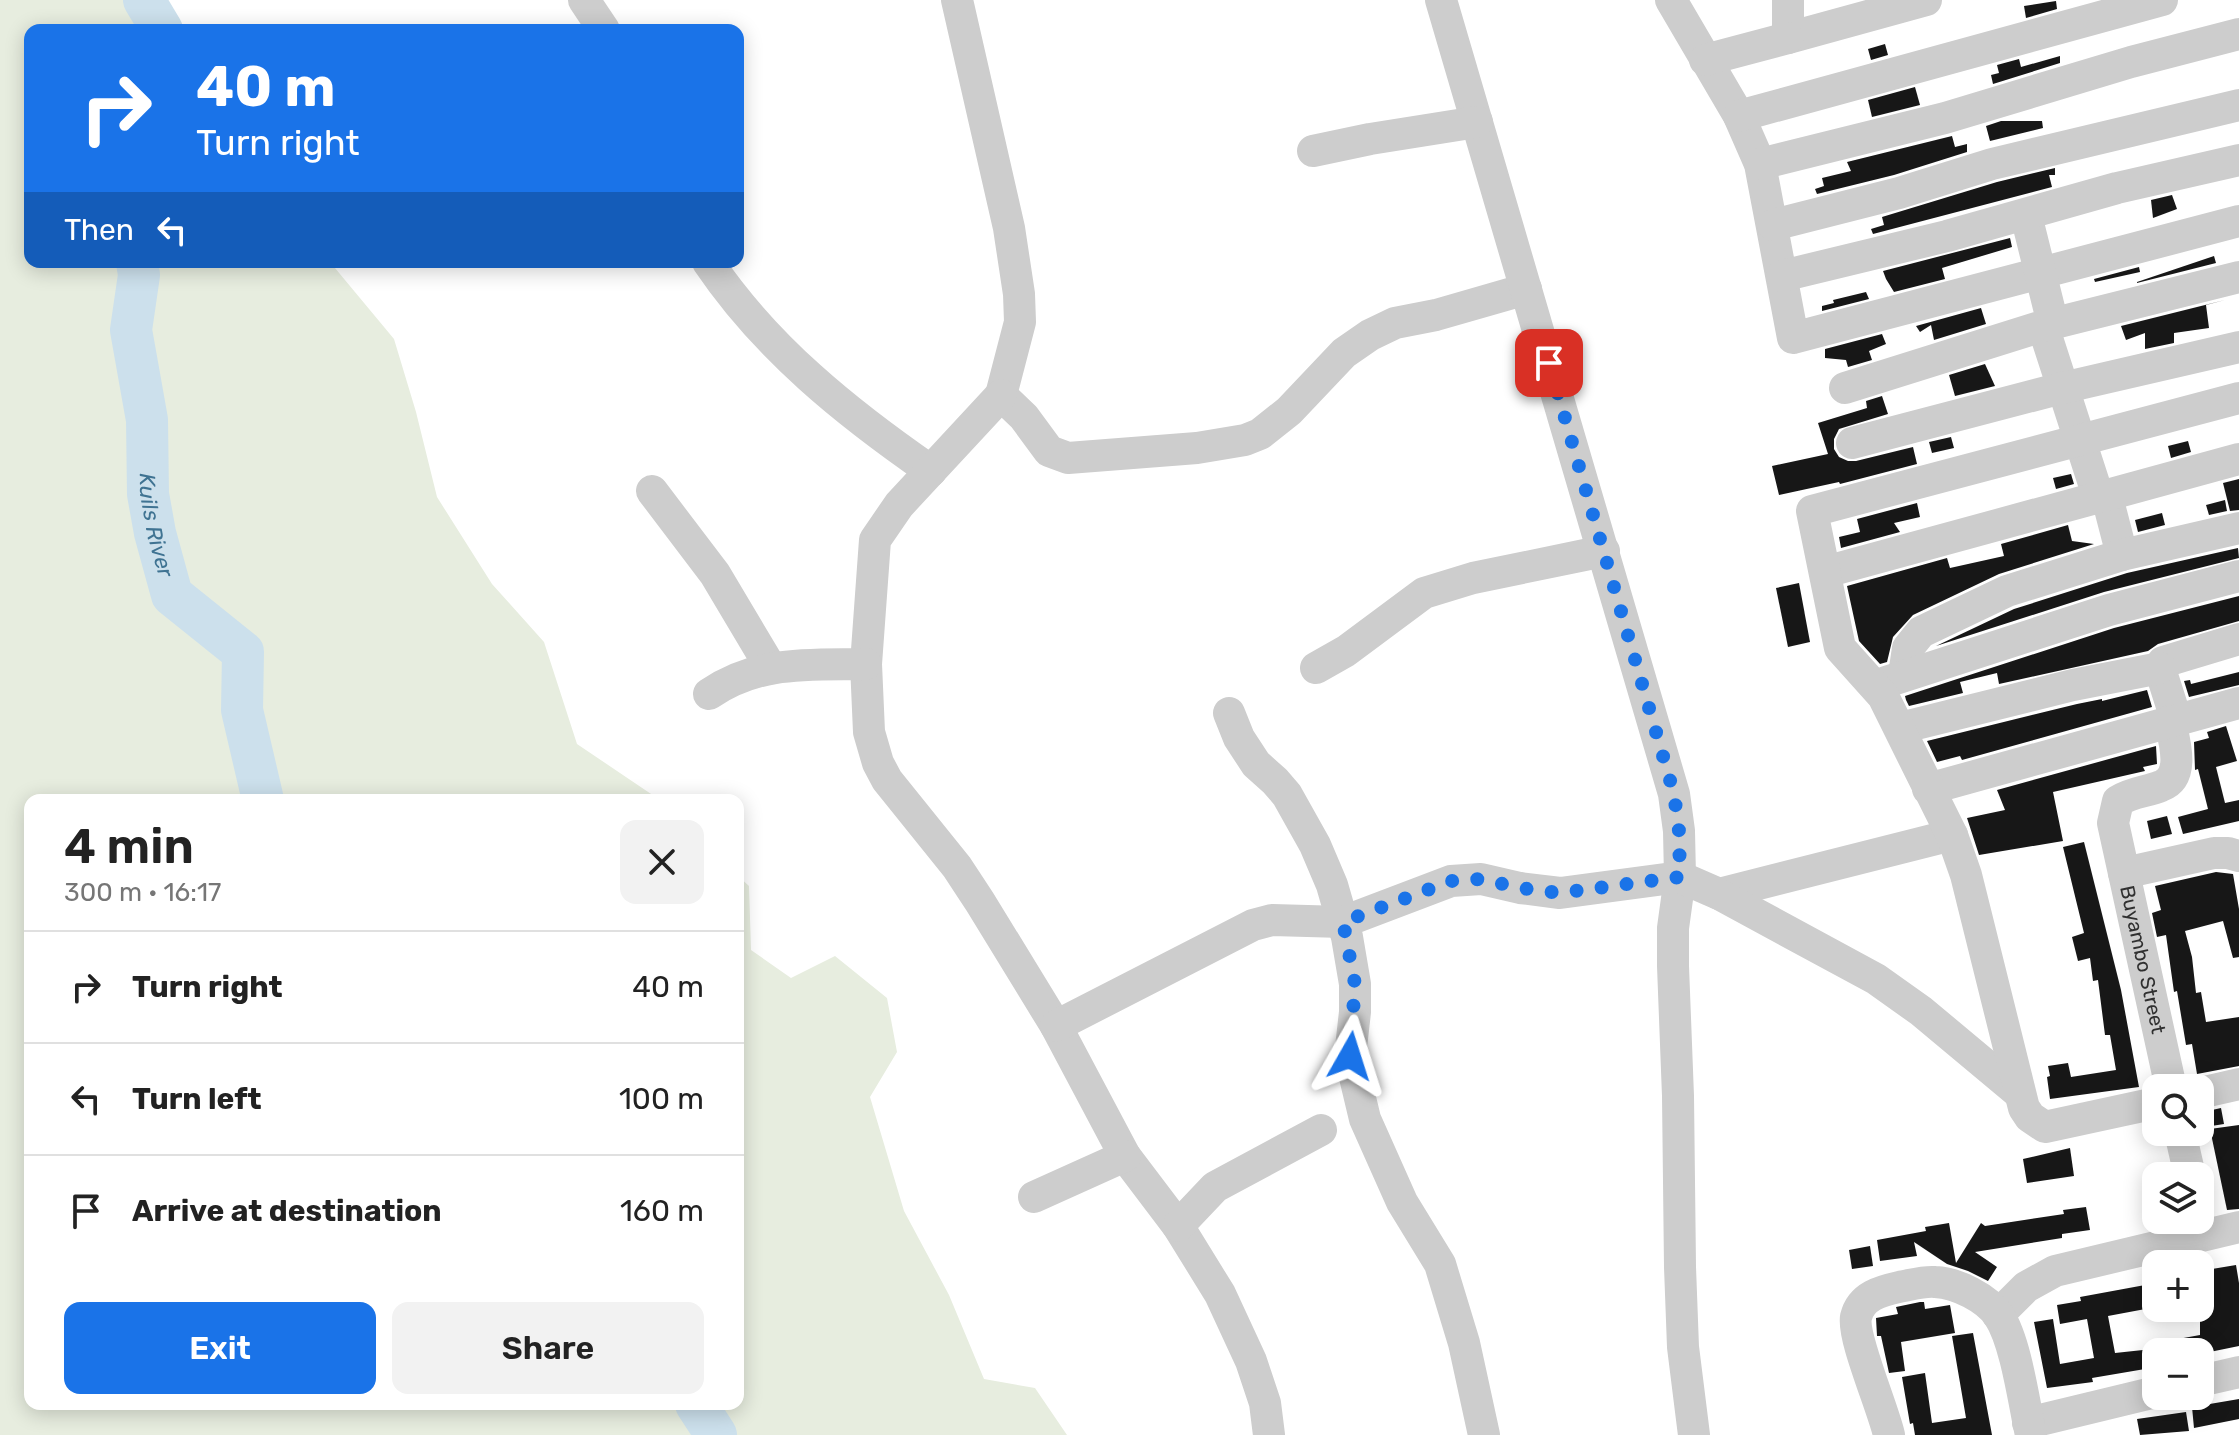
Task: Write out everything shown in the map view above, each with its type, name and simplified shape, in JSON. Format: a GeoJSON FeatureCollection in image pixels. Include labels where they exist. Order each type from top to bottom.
{"type":"FeatureCollection","features":[{"type":"Feature","properties":{"kind":"street"},"geometry":{"type":"LineString","coordinates":[[584,0],[600,24]]}},
{"type":"Feature","properties":{"kind":"street"},"geometry":{"type":"LineString","coordinates":[[957,0],[1009,228],[1020,322],[1001,395],[899,505],[875,540],[866,664],[869,732],[878,763],[906,806],[957,867],[1056,1026],[1125,1156],[1178,1226],[1220,1294],[1236,1326],[1265,1403],[1269,1435]]}},
{"type":"Feature","properties":{"kind":"street"},"geometry":{"type":"LineString","coordinates":[[1441,0],[1674,794],[1680,877],[1673,928],[1680,1267],[1683,1347],[1694,1435]]}},
{"type":"Feature","properties":{"kind":"street"},"geometry":{"type":"LineString","coordinates":[[1671,0],[1739,116],[1760,164],[1793,338],[2239,221]]}},
{"type":"Feature","properties":{"kind":"street"},"geometry":{"type":"LineString","coordinates":[[1788,0],[1788,38]]}},
{"type":"Feature","properties":{"kind":"street"},"geometry":{"type":"LineString","coordinates":[[1705,60],[1926,0]]}},
{"type":"Feature","properties":{"kind":"street"},"geometry":{"type":"LineString","coordinates":[[1739,116],[2162,0]]}},
{"type":"Feature","properties":{"kind":"street"},"geometry":{"type":"LineString","coordinates":[[1760,164],[1945,118],[2131,62],[2239,34]]}},
{"type":"Feature","properties":{"kind":"street"},"geometry":{"type":"LineString","coordinates":[[1773,225],[1899,193],[1992,164],[2239,105]]}},
{"type":"Feature","properties":{"kind":"street"},"geometry":{"type":"LineString","coordinates":[[1313,151],[1477,122]]}},
{"type":"Feature","properties":{"kind":"street"},"geometry":{"type":"LineString","coordinates":[[1782,276],[2026,215],[2117,188],[2239,160]]}},
{"type":"Feature","properties":{"kind":"street"},"geometry":{"type":"LineString","coordinates":[[2026,215],[2062,388],[2122,555]]}},
{"type":"Feature","properties":{"kind":"street"},"geometry":{"type":"LineString","coordinates":[[712,268],[770,339],[812,380],[869,428],[931,471]]}},
{"type":"Feature","properties":{"kind":"street"},"geometry":{"type":"LineString","coordinates":[[1845,388],[2048,325],[2239,277]]}},
{"type":"Feature","properties":{"kind":"street"},"geometry":{"type":"LineString","coordinates":[[1001,395],[1024,417],[1049,451],[1068,458],[1197,448],[1245,440],[1260,434],[1289,411],[1344,353],[1370,335],[1395,323],[1436,315],[1526,289]]}},
{"type":"Feature","properties":{"kind":"street"},"geometry":{"type":"LineString","coordinates":[[1852,443],[2062,388],[2239,347]]}},
{"type":"Feature","properties":{"kind":"street"},"geometry":{"type":"LineString","coordinates":[[2239,398],[1812,511],[1840,648],[1852,664],[1889,680],[2109,610],[2239,576]]}},
{"type":"Feature","properties":{"kind":"street"},"geometry":{"type":"LineString","coordinates":[[1825,572],[2239,459]]}},
{"type":"Feature","properties":{"kind":"street"},"geometry":{"type":"LineString","coordinates":[[652,491],[715,574],[771,668]]}},
{"type":"Feature","properties":{"kind":"street"},"geometry":{"type":"LineString","coordinates":[[2142,1106],[2052,1127],[2045,1127],[2030,1117],[2018,1092],[1966,875],[1952,835],[1900,728],[1889,680],[1921,632],[2007,591],[2122,555],[2239,528]]}},
{"type":"Feature","properties":{"kind":"street"},"geometry":{"type":"LineString","coordinates":[[1316,668],[1359,642],[1424,593],[1473,578],[1604,551]]}},
{"type":"Feature","properties":{"kind":"street"},"geometry":{"type":"LineString","coordinates":[[2173,720],[2160,668],[2163,662],[2239,639]]}},
{"type":"Feature","properties":{"kind":"street"},"geometry":{"type":"LineString","coordinates":[[709,694],[742,675],[771,668],[866,664]]}},
{"type":"Feature","properties":{"kind":"street"},"geometry":{"type":"LineString","coordinates":[[1900,728],[2073,685],[2160,668]]}},
{"type":"Feature","properties":{"kind":"street"},"geometry":{"type":"LineString","coordinates":[[1928,789],[2239,703]]}},
{"type":"Feature","properties":{"kind":"street"},"geometry":{"type":"LineString","coordinates":[[1229,713],[1248,753],[1287,795],[1315,845],[1332,885],[1355,984],[1350,1056],[1365,1119],[1402,1202],[1440,1264],[1464,1343],[1484,1435]]}},
{"type":"Feature","properties":{"kind":"street","name":"Buyambo Street"},"geometry":{"type":"LineString","coordinates":[[2168,1074],[2114,832],[2114,810],[2118,801],[2134,793],[2165,785],[2172,777],[2177,759],[2173,720]]}},
{"type":"Feature","properties":{"kind":"street"},"geometry":{"type":"LineString","coordinates":[[1719,894],[1952,835]]}},
{"type":"Feature","properties":{"kind":"street"},"geometry":{"type":"LineString","coordinates":[[2124,873],[2214,853],[2239,856]]}},
{"type":"Feature","properties":{"kind":"street"},"geometry":{"type":"LineString","coordinates":[[1056,1026],[1253,925],[1272,920],[1343,922],[1451,881],[1464,879],[1481,879],[1560,893],[1680,877],[1719,894],[1876,979],[1921,1011],[2018,1092]]}},
{"type":"Feature","properties":{"kind":"street"},"geometry":{"type":"LineString","coordinates":[[2214,1090],[2239,1084]]}},
{"type":"Feature","properties":{"kind":"street"},"geometry":{"type":"LineString","coordinates":[[1178,1226],[1215,1187],[1321,1130]]}},
{"type":"Feature","properties":{"kind":"street"},"geometry":{"type":"LineString","coordinates":[[1034,1197],[1125,1156]]}},
{"type":"Feature","properties":{"kind":"street"},"geometry":{"type":"LineString","coordinates":[[2214,1228],[2239,1227]]}},
{"type":"Feature","properties":{"kind":"street"},"geometry":{"type":"LineString","coordinates":[[1998,1315],[2026,1287],[2055,1271],[2181,1234]]}},
{"type":"Feature","properties":{"kind":"street"},"geometry":{"type":"LineString","coordinates":[[1886,1422],[1858,1339],[1857,1314],[1862,1305],[1878,1292],[1923,1282],[1944,1283],[1970,1293],[1998,1315],[2010,1344],[2030,1429],[2142,1396]]}},
{"type":"Feature","properties":{"kind":"street"},"geometry":{"type":"LineString","coordinates":[[2214,1378],[2239,1372]]}},
{"type":"Feature","properties":{"kind":"shaded area"},"geometry":{"type":"Polygon","coordinates":[[[0,0],[167,0],[181,24],[24,24],[24,268],[335,268],[394,339],[437,497],[492,584],[544,642],[577,744],[651,794],[24,794],[24,1410],[744,1410],[744,881],[749,886],[751,950],[791,978],[835,956],[887,998],[897,1052],[870,1097],[904,1211],[949,1295],[984,1379],[1035,1388],[1067,1435],[0,1435],[0,0]]]}},
{"type":"Feature","properties":{"kind":"building"},"geometry":{"type":"Polygon","coordinates":[[[2056,1],[2057,9],[2026,18],[2024,6],[2056,1]]]}},
{"type":"Feature","properties":{"kind":"building"},"geometry":{"type":"Polygon","coordinates":[[[1885,44],[1888,55],[1871,60],[1868,49],[1885,44]]]}},
{"type":"Feature","properties":{"kind":"building"},"geometry":{"type":"Polygon","coordinates":[[[2060,56],[2060,63],[1993,84],[1991,75],[1999,73],[1997,65],[2019,59],[2021,67],[2060,56]]]}},
{"type":"Feature","properties":{"kind":"building"},"geometry":{"type":"Polygon","coordinates":[[[1915,87],[1920,105],[1872,117],[1868,100],[1915,87]]]}},
{"type":"Feature","properties":{"kind":"building"},"geometry":{"type":"Polygon","coordinates":[[[2001,121],[2042,121],[2043,128],[1990,141],[1986,126],[2001,121]]]}},
{"type":"Feature","properties":{"kind":"building"},"geometry":{"type":"Polygon","coordinates":[[[1952,136],[1955,147],[1967,144],[1967,152],[1894,175],[1817,194],[1815,189],[1824,186],[1822,178],[1851,171],[1847,162],[1952,136]]]}},
{"type":"Feature","properties":{"kind":"building"},"geometry":{"type":"Polygon","coordinates":[[[2055,168],[2055,175],[2049,175],[2052,187],[1873,234],[1871,229],[1884,225],[1882,217],[2055,168]]]}},
{"type":"Feature","properties":{"kind":"building"},"geometry":{"type":"Polygon","coordinates":[[[2172,195],[2177,209],[2153,218],[2151,200],[2172,195]]]}},
{"type":"Feature","properties":{"kind":"building"},"geometry":{"type":"Polygon","coordinates":[[[2010,238],[2012,247],[1942,268],[1945,279],[1894,292],[1883,271],[2010,238]]]}},
{"type":"Feature","properties":{"kind":"building"},"geometry":{"type":"Polygon","coordinates":[[[2214,256],[2216,263],[2137,283],[2137,282],[2214,256]]]}},
{"type":"Feature","properties":{"kind":"building"},"geometry":{"type":"Polygon","coordinates":[[[2139,267],[2140,272],[2095,282],[2094,279],[2139,267]]]}},
{"type":"Feature","properties":{"kind":"building"},"geometry":{"type":"Polygon","coordinates":[[[1866,292],[1869,299],[1822,311],[1822,306],[1834,303],[1833,300],[1866,292]]]}},
{"type":"Feature","properties":{"kind":"building"},"geometry":{"type":"Polygon","coordinates":[[[2225,300],[2206,305],[2209,328],[2174,333],[2174,343],[2145,349],[2145,333],[2126,340],[2121,326],[2225,300]]]}},
{"type":"Feature","properties":{"kind":"building"},"geometry":{"type":"Polygon","coordinates":[[[1981,308],[1986,324],[1934,340],[1931,325],[1920,332],[1916,326],[1981,308]]]}},
{"type":"Feature","properties":{"kind":"building"},"geometry":{"type":"Polygon","coordinates":[[[1882,334],[1886,344],[1869,351],[1872,360],[1848,367],[1846,360],[1825,358],[1825,349],[1882,334]]]}},
{"type":"Feature","properties":{"kind":"building"},"geometry":{"type":"Polygon","coordinates":[[[1985,364],[1995,386],[1955,396],[1949,375],[1985,364]]]}},
{"type":"Feature","properties":{"kind":"building"},"geometry":{"type":"Polygon","coordinates":[[[1882,396],[1888,414],[1839,429],[1834,439],[1834,449],[1839,457],[1856,461],[1913,447],[1917,464],[1840,484],[1779,495],[1772,466],[1828,454],[1818,423],[1867,408],[1866,401],[1882,396]]]}},
{"type":"Feature","properties":{"kind":"building"},"geometry":{"type":"Polygon","coordinates":[[[1951,437],[1954,448],[1932,453],[1929,442],[1951,437]]]}},
{"type":"Feature","properties":{"kind":"building"},"geometry":{"type":"Polygon","coordinates":[[[2188,441],[2191,452],[2171,458],[2168,446],[2188,441]]]}},
{"type":"Feature","properties":{"kind":"building"},"geometry":{"type":"Polygon","coordinates":[[[2071,474],[2074,484],[2056,489],[2053,478],[2071,474]]]}},
{"type":"Feature","properties":{"kind":"building"},"geometry":{"type":"Polygon","coordinates":[[[2239,479],[2239,510],[2230,511],[2223,483],[2239,479]]]}},
{"type":"Feature","properties":{"kind":"building"},"geometry":{"type":"Polygon","coordinates":[[[2225,500],[2227,511],[2209,515],[2206,505],[2225,500]]]}},
{"type":"Feature","properties":{"kind":"building"},"geometry":{"type":"Polygon","coordinates":[[[1917,503],[1920,517],[1894,523],[1900,532],[1841,548],[1839,537],[1860,532],[1857,519],[1917,503]]]}},
{"type":"Feature","properties":{"kind":"building"},"geometry":{"type":"Polygon","coordinates":[[[2162,513],[2165,525],[2138,532],[2135,520],[2162,513]]]}},
{"type":"Feature","properties":{"kind":"building"},"geometry":{"type":"Polygon","coordinates":[[[2068,525],[2072,541],[2094,544],[1999,574],[1913,615],[1893,637],[1887,662],[1880,664],[1859,641],[1847,586],[1947,558],[1950,568],[2004,556],[2001,544],[2068,525]]]}},
{"type":"Feature","properties":{"kind":"building"},"geometry":{"type":"Polygon","coordinates":[[[2238,548],[2239,558],[2104,592],[1936,646],[2014,609],[2127,573],[2238,548]]]}},
{"type":"Feature","properties":{"kind":"building"},"geometry":{"type":"Polygon","coordinates":[[[1799,583],[1810,642],[1788,647],[1776,588],[1799,583]]]}},
{"type":"Feature","properties":{"kind":"building"},"geometry":{"type":"Polygon","coordinates":[[[2239,596],[2239,621],[2158,644],[2148,651],[1999,684],[1997,673],[1960,682],[1963,693],[1909,706],[1906,700],[1905,696],[2114,628],[2239,596]]]}},
{"type":"Feature","properties":{"kind":"building"},"geometry":{"type":"Polygon","coordinates":[[[2239,672],[2239,685],[2189,697],[2184,681],[2190,680],[2191,684],[2239,672]]]}},
{"type":"Feature","properties":{"kind":"building"},"geometry":{"type":"Polygon","coordinates":[[[2147,690],[2152,707],[1962,760],[1960,756],[1937,762],[1927,741],[2077,704],[2147,690]]]}},
{"type":"Feature","properties":{"kind":"building"},"geometry":{"type":"Polygon","coordinates":[[[2226,726],[2237,761],[2216,767],[2225,803],[2239,800],[2239,821],[2183,834],[2178,817],[2208,809],[2198,769],[2195,770],[2194,742],[2209,738],[2207,732],[2226,726]]]}},
{"type":"Feature","properties":{"kind":"building"},"geometry":{"type":"Polygon","coordinates":[[[2156,746],[2157,764],[2143,767],[2145,771],[2053,792],[2063,841],[1979,855],[1967,818],[2005,810],[1997,790],[2156,746]]]}},
{"type":"Feature","properties":{"kind":"building"},"geometry":{"type":"Polygon","coordinates":[[[2167,816],[2172,834],[2151,839],[2147,821],[2167,816]]]}},
{"type":"Feature","properties":{"kind":"building"},"geometry":{"type":"Polygon","coordinates":[[[2084,842],[2121,990],[2139,1087],[2050,1099],[2048,1066],[2068,1063],[2071,1077],[2116,1070],[2110,1035],[2105,1035],[2098,980],[2093,981],[2090,958],[2078,961],[2072,937],[2084,933],[2063,847],[2084,842]]]}},
{"type":"Feature","properties":{"kind":"building"},"geometry":{"type":"Polygon","coordinates":[[[2216,872],[2233,874],[2239,909],[2239,957],[2233,958],[2223,921],[2185,931],[2196,993],[2201,992],[2206,1022],[2239,1017],[2239,1066],[2197,1074],[2192,1044],[2186,1045],[2177,991],[2174,992],[2166,935],[2157,937],[2152,913],[2161,910],[2155,886],[2216,872]]]}},
{"type":"Feature","properties":{"kind":"building"},"geometry":{"type":"Polygon","coordinates":[[[2221,1108],[2224,1124],[2214,1126],[2214,1110],[2221,1108]]]}},
{"type":"Feature","properties":{"kind":"building"},"geometry":{"type":"Polygon","coordinates":[[[2239,1125],[2239,1209],[2227,1210],[2214,1146],[2214,1128],[2239,1125]]]}},
{"type":"Feature","properties":{"kind":"building"},"geometry":{"type":"Polygon","coordinates":[[[2070,1148],[2074,1176],[2027,1183],[2023,1159],[2070,1148]]]}},
{"type":"Feature","properties":{"kind":"building"},"geometry":{"type":"Polygon","coordinates":[[[2086,1207],[2090,1230],[2062,1234],[2062,1238],[1975,1252],[1997,1267],[1988,1281],[1947,1264],[1914,1242],[1917,1256],[1880,1261],[1877,1240],[1926,1231],[1925,1227],[1949,1223],[1956,1263],[1981,1223],[1985,1226],[2064,1214],[2063,1210],[2086,1207]]]}},
{"type":"Feature","properties":{"kind":"building"},"geometry":{"type":"Polygon","coordinates":[[[1870,1246],[1873,1266],[1852,1269],[1849,1250],[1870,1246]]]}},
{"type":"Feature","properties":{"kind":"building"},"geometry":{"type":"Polygon","coordinates":[[[2236,1265],[2239,1346],[2214,1351],[2214,1338],[2184,1338],[2200,1335],[2200,1322],[2214,1322],[2214,1269],[2236,1265]]]}},
{"type":"Feature","properties":{"kind":"building"},"geometry":{"type":"Polygon","coordinates":[[[2142,1286],[2142,1310],[2108,1316],[2115,1353],[2142,1350],[2142,1370],[2092,1378],[2093,1382],[2047,1388],[2034,1322],[2053,1319],[2060,1364],[2094,1358],[2087,1319],[2060,1324],[2057,1305],[2081,1301],[2080,1297],[2142,1286]]]}},
{"type":"Feature","properties":{"kind":"building"},"geometry":{"type":"Polygon","coordinates":[[[1924,1302],[1925,1309],[1950,1305],[1955,1333],[1901,1342],[1905,1371],[1889,1373],[1881,1336],[1877,1336],[1876,1318],[1898,1314],[1896,1307],[1924,1302]]]}},
{"type":"Feature","properties":{"kind":"building"},"geometry":{"type":"Polygon","coordinates":[[[1973,1333],[1992,1435],[1915,1435],[1913,1423],[1910,1424],[1902,1377],[1925,1373],[1932,1423],[1966,1418],[1952,1336],[1973,1333]]]}},
{"type":"Feature","properties":{"kind":"building"},"geometry":{"type":"Polygon","coordinates":[[[2239,1399],[2239,1419],[2194,1428],[2192,1410],[2214,1410],[2214,1403],[2239,1399]]]}},
{"type":"Feature","properties":{"kind":"building"},"geometry":{"type":"Polygon","coordinates":[[[2186,1412],[2189,1431],[2140,1435],[2137,1419],[2186,1412]]]}},
{"type":"Feature","properties":{"kind":"waterway","name":"Kuils River"},"geometry":{"type":"LineString","coordinates":[[144,0],[158,24]]}},
{"type":"Feature","properties":{"kind":"waterway","name":"Kuils River"},"geometry":{"type":"LineString","coordinates":[[138,268],[131,330],[147,420],[148,494],[155,533],[172,595],[243,652],[242,710],[262,794]]}},
{"type":"Feature","properties":{"kind":"waterway","name":"Kuils River"},"geometry":{"type":"LineString","coordinates":[[700,1410],[716,1435]]}},
{"type":"Feature","properties":{"kind":"route"},"geometry":{"type":"LineString","coordinates":[[1350,1056],[1355,984],[1343,922],[1451,881],[1464,879],[1481,879],[1560,893],[1680,877],[1674,794],[1549,363]]}}]}
